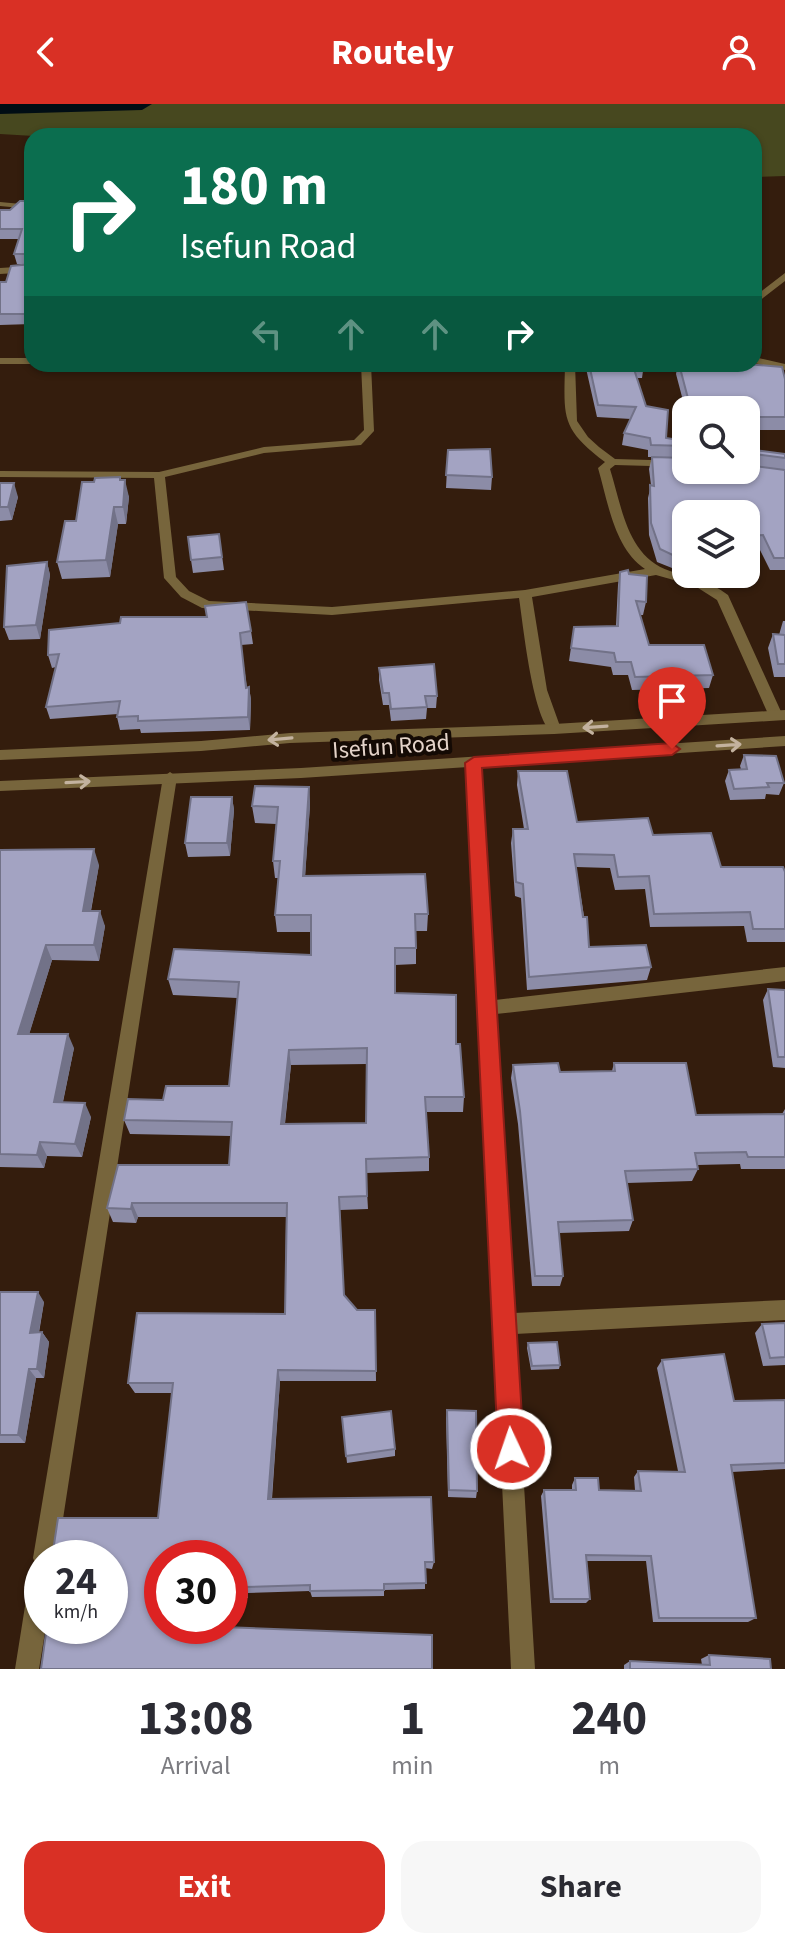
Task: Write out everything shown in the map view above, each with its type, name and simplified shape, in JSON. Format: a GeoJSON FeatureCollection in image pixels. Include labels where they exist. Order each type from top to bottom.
{"type":"FeatureCollection","features":[{"type":"Feature","properties":{"kind":"street"},"geometry":{"type":"LineString","coordinates":[[0,204],[24,206]]}},
{"type":"Feature","properties":{"kind":"street"},"geometry":{"type":"LineString","coordinates":[[0,271],[24,270]]}},
{"type":"Feature","properties":{"kind":"street"},"geometry":{"type":"LineString","coordinates":[[762,295],[785,276]]}},
{"type":"Feature","properties":{"kind":"street"},"geometry":{"type":"LineString","coordinates":[[0,361],[24,361]]}},
{"type":"Feature","properties":{"kind":"street"},"geometry":{"type":"LineString","coordinates":[[762,362],[785,367]]}},
{"type":"Feature","properties":{"kind":"street"},"geometry":{"type":"LineString","coordinates":[[0,474],[159,475],[264,450],[357,443],[369,431],[366,372]]}},
{"type":"Feature","properties":{"kind":"street"},"geometry":{"type":"LineString","coordinates":[[570,372],[570,422],[581,439],[612,462],[672,464]]}},
{"type":"Feature","properties":{"kind":"street"},"geometry":{"type":"LineString","coordinates":[[612,462],[604,468],[636,558],[655,571],[695,580],[713,588],[723,598],[780,715]]}},
{"type":"Feature","properties":{"kind":"street"},"geometry":{"type":"LineString","coordinates":[[159,475],[170,578],[185,594],[207,605],[332,611],[525,594],[655,571]]}},
{"type":"Feature","properties":{"kind":"street"},"geometry":{"type":"LineString","coordinates":[[525,594],[540,690],[554,729]]}},
{"type":"Feature","properties":{"kind":"street","name":"Isefun Road"},"geometry":{"type":"LineString","coordinates":[[0,755],[201,746],[290,738],[554,729],[780,715]]}},
{"type":"Feature","properties":{"kind":"street","name":"Isefun Road"},"geometry":{"type":"LineString","coordinates":[[0,786],[474,763],[785,741]]}},
{"type":"Feature","properties":{"kind":"street"},"geometry":{"type":"LineString","coordinates":[[474,763],[523,1669]]}},
{"type":"Feature","properties":{"kind":"street"},"geometry":{"type":"LineString","coordinates":[[48,1540],[170,777]]}},
{"type":"Feature","properties":{"kind":"street"},"geometry":{"type":"LineString","coordinates":[[487,1008],[785,974]]}},
{"type":"Feature","properties":{"kind":"street"},"geometry":{"type":"LineString","coordinates":[[505,1324],[785,1310]]}},
{"type":"Feature","properties":{"kind":"street"},"geometry":{"type":"LineString","coordinates":[[27,1669],[31,1644]]}},
{"type":"Feature","properties":{"kind":"shaded area"},"geometry":{"type":"Polygon","coordinates":[[[0,104],[785,104],[785,176],[762,177],[762,128],[24,128],[24,135],[0,134],[0,104]]]}},
{"type":"Feature","properties":{"kind":"building"},"geometry":{"type":"Polygon","coordinates":[[[24,201],[24,254],[14,254],[22,229],[0,229],[0,210],[10,210],[24,201]]]}},
{"type":"Feature","properties":{"kind":"building"},"geometry":{"type":"Polygon","coordinates":[[[24,265],[24,314],[0,314],[0,282],[6,282],[11,266],[24,265]]]}},
{"type":"Feature","properties":{"kind":"building"},"geometry":{"type":"Polygon","coordinates":[[[762,365],[782,367],[785,417],[760,417],[760,396],[687,396],[681,372],[762,372],[762,365]]]}},
{"type":"Feature","properties":{"kind":"building"},"geometry":{"type":"Polygon","coordinates":[[[591,372],[635,372],[646,406],[668,410],[666,438],[672,439],[672,446],[651,445],[650,438],[624,433],[636,407],[598,405],[591,372]]]}},
{"type":"Feature","properties":{"kind":"building"},"geometry":{"type":"Polygon","coordinates":[[[490,449],[492,477],[446,475],[448,450],[490,449]]]}},
{"type":"Feature","properties":{"kind":"building"},"geometry":{"type":"Polygon","coordinates":[[[760,451],[785,454],[785,458],[760,455],[760,451]]]}},
{"type":"Feature","properties":{"kind":"building"},"geometry":{"type":"Polygon","coordinates":[[[652,457],[672,458],[672,484],[760,484],[760,467],[785,470],[785,558],[774,558],[763,535],[760,535],[760,500],[672,500],[672,555],[660,549],[651,523],[650,485],[654,486],[652,457]]]}},
{"type":"Feature","properties":{"kind":"building"},"geometry":{"type":"Polygon","coordinates":[[[120,477],[120,480],[125,480],[123,507],[114,507],[106,560],[57,562],[65,521],[76,521],[82,482],[120,477]]]}},
{"type":"Feature","properties":{"kind":"building"},"geometry":{"type":"Polygon","coordinates":[[[0,483],[14,483],[8,507],[0,507],[0,483]]]}},
{"type":"Feature","properties":{"kind":"building"},"geometry":{"type":"Polygon","coordinates":[[[219,534],[222,557],[191,560],[188,537],[219,534]]]}},
{"type":"Feature","properties":{"kind":"building"},"geometry":{"type":"Polygon","coordinates":[[[47,562],[36,625],[4,627],[7,566],[47,562]]]}},
{"type":"Feature","properties":{"kind":"building"},"geometry":{"type":"Polygon","coordinates":[[[628,570],[629,574],[647,576],[646,602],[636,601],[649,645],[704,645],[713,675],[635,677],[631,662],[616,662],[614,653],[571,648],[574,627],[618,626],[620,572],[628,570]]]}},
{"type":"Feature","properties":{"kind":"building"},"geometry":{"type":"Polygon","coordinates":[[[246,602],[251,631],[240,633],[246,688],[249,687],[248,717],[138,721],[138,716],[117,717],[120,701],[46,707],[59,654],[48,655],[49,630],[120,623],[121,617],[207,617],[205,606],[246,602]]]}},
{"type":"Feature","properties":{"kind":"building"},"geometry":{"type":"Polygon","coordinates":[[[773,634],[785,635],[785,664],[778,664],[773,634]]]}},
{"type":"Feature","properties":{"kind":"building"},"geometry":{"type":"Polygon","coordinates":[[[434,664],[437,696],[425,696],[427,707],[391,709],[389,693],[383,693],[379,668],[434,664]]]}},
{"type":"Feature","properties":{"kind":"building"},"geometry":{"type":"Polygon","coordinates":[[[744,755],[776,756],[784,783],[734,789],[729,770],[747,769],[744,755]]]}},
{"type":"Feature","properties":{"kind":"building"},"geometry":{"type":"Polygon","coordinates":[[[518,771],[567,771],[577,822],[648,818],[653,835],[711,833],[721,867],[783,867],[785,929],[753,929],[750,912],[654,914],[649,876],[618,877],[614,855],[574,854],[583,917],[587,917],[589,947],[646,945],[651,967],[529,977],[523,884],[516,882],[513,829],[528,829],[518,771]]]}},
{"type":"Feature","properties":{"kind":"building"},"geometry":{"type":"Polygon","coordinates":[[[255,786],[309,787],[303,876],[425,874],[428,914],[415,914],[416,948],[395,948],[395,993],[456,995],[456,1044],[460,1044],[464,1097],[425,1097],[429,1157],[366,1159],[367,1196],[339,1197],[344,1295],[357,1310],[375,1310],[376,1371],[278,1370],[268,1499],[431,1497],[434,1562],[425,1562],[426,1583],[384,1584],[384,1590],[310,1591],[310,1585],[248,1587],[248,1540],[144,1540],[144,1644],[248,1644],[248,1628],[432,1635],[432,1669],[41,1669],[44,1644],[128,1644],[128,1540],[55,1540],[58,1518],[158,1518],[173,1383],[128,1383],[137,1313],[285,1314],[287,1203],[132,1203],[131,1209],[107,1208],[118,1165],[229,1165],[232,1122],[124,1120],[128,1099],[163,1100],[166,1086],[229,1086],[239,982],[168,979],[174,949],[311,955],[311,915],[275,915],[280,861],[273,861],[278,807],[252,806],[255,786]],[[367,1048],[289,1050],[281,1124],[366,1123],[367,1048]]]}},
{"type":"Feature","properties":{"kind":"building"},"geometry":{"type":"Polygon","coordinates":[[[191,797],[232,797],[227,843],[185,843],[191,797]]]}},
{"type":"Feature","properties":{"kind":"building"},"geometry":{"type":"Polygon","coordinates":[[[94,849],[83,911],[100,911],[94,945],[46,945],[18,1034],[68,1034],[54,1102],[85,1103],[75,1144],[40,1142],[37,1155],[0,1154],[0,850],[94,849]]]}},
{"type":"Feature","properties":{"kind":"building"},"geometry":{"type":"Polygon","coordinates":[[[768,989],[785,990],[785,1057],[778,1057],[768,989]]]}},
{"type":"Feature","properties":{"kind":"building"},"geometry":{"type":"Polygon","coordinates":[[[558,1063],[560,1072],[615,1071],[614,1063],[686,1063],[696,1115],[785,1114],[785,1157],[748,1157],[746,1152],[695,1153],[698,1169],[625,1171],[633,1220],[558,1222],[563,1276],[535,1276],[513,1065],[558,1063]]]}},
{"type":"Feature","properties":{"kind":"building"},"geometry":{"type":"Polygon","coordinates":[[[0,1292],[38,1292],[30,1333],[42,1332],[37,1369],[29,1369],[18,1435],[0,1435],[0,1292]]]}},
{"type":"Feature","properties":{"kind":"building"},"geometry":{"type":"Polygon","coordinates":[[[785,1323],[785,1357],[770,1358],[762,1324],[785,1323]]]}},
{"type":"Feature","properties":{"kind":"building"},"geometry":{"type":"Polygon","coordinates":[[[557,1342],[560,1365],[532,1366],[528,1343],[557,1342]]]}},
{"type":"Feature","properties":{"kind":"building"},"geometry":{"type":"Polygon","coordinates":[[[724,1354],[734,1401],[785,1400],[785,1463],[731,1465],[756,1618],[659,1618],[651,1556],[586,1555],[590,1599],[553,1599],[544,1490],[576,1490],[575,1478],[598,1478],[599,1490],[641,1491],[638,1471],[685,1472],[662,1360],[724,1354]]]}},
{"type":"Feature","properties":{"kind":"building"},"geometry":{"type":"Polygon","coordinates":[[[447,1410],[476,1411],[477,1491],[449,1490],[447,1410]]]}},
{"type":"Feature","properties":{"kind":"building"},"geometry":{"type":"Polygon","coordinates":[[[391,1411],[395,1449],[346,1456],[342,1417],[391,1411]]]}},
{"type":"Feature","properties":{"kind":"building"},"geometry":{"type":"Polygon","coordinates":[[[709,1655],[770,1659],[771,1669],[630,1669],[630,1661],[710,1665],[709,1655]]]}},
{"type":"Feature","properties":{"kind":"waterway"},"geometry":{"type":"LineString","coordinates":[[0,108],[142,104]]}},
{"type":"Feature","properties":{"kind":"route"},"geometry":{"type":"LineString","coordinates":[[511,1449],[474,763],[672,749]]}}]}
